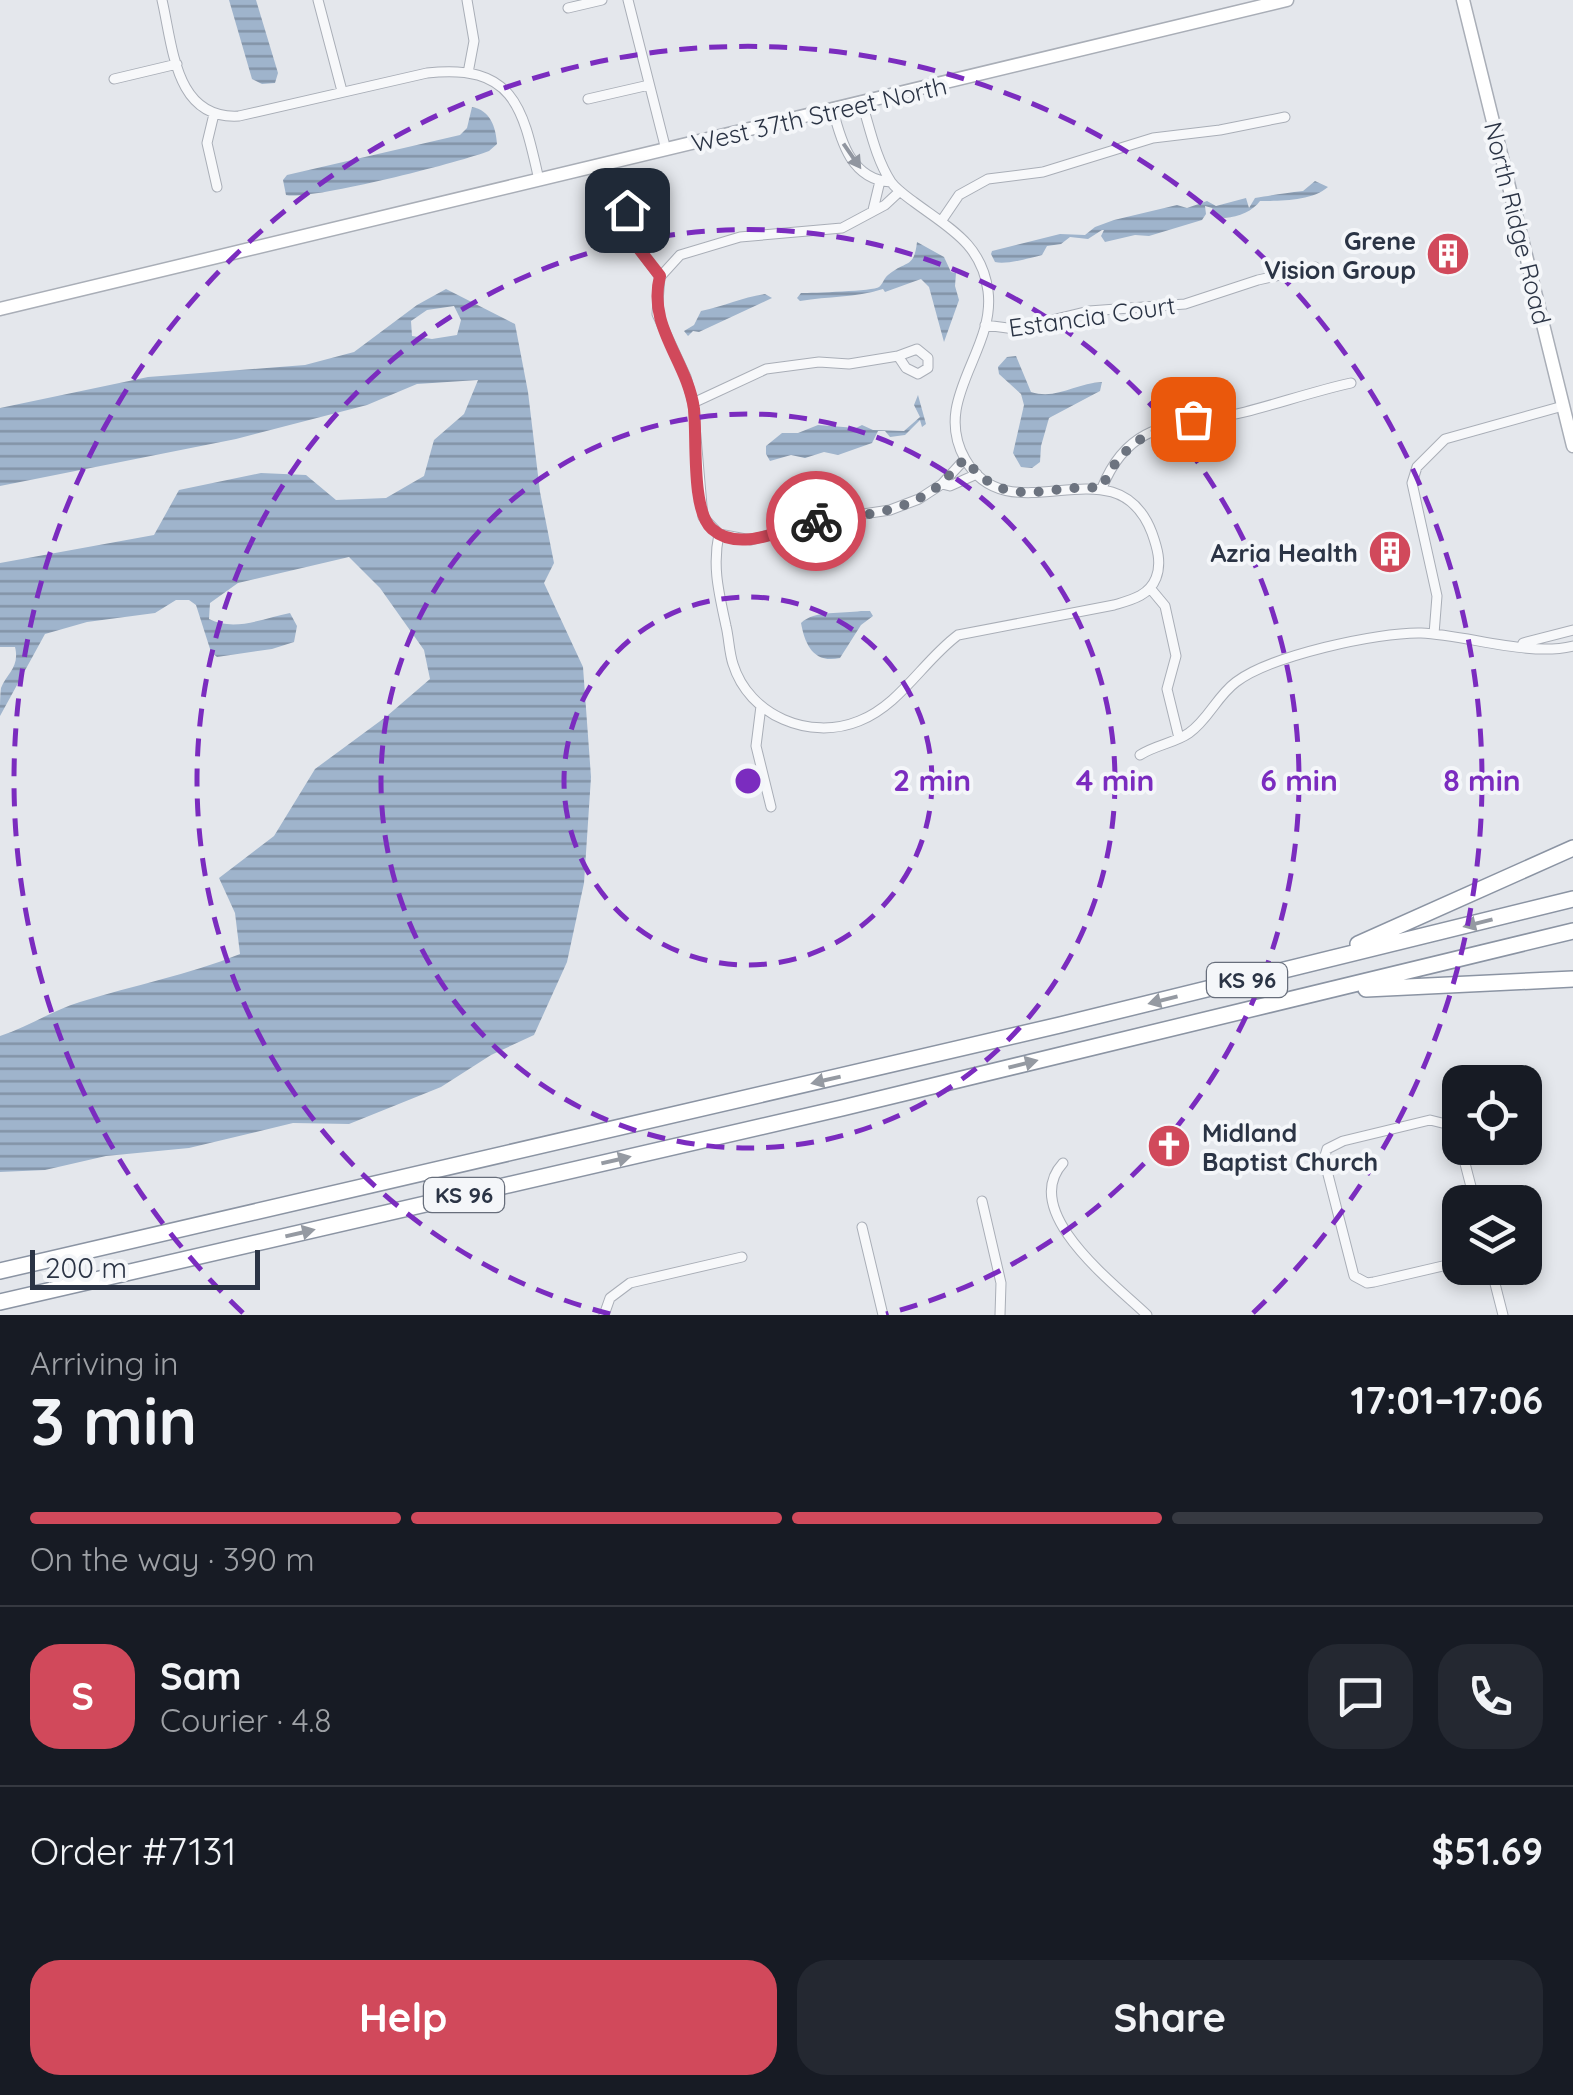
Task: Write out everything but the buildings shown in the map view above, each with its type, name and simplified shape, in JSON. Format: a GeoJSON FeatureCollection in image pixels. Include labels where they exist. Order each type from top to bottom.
{"type":"FeatureCollection","features":[{"type":"Feature","properties":{"kind":"highway"},"geometry":{"type":"LineString","coordinates":[[1251,979],[1374,938],[1573,848]]}},
{"type":"Feature","properties":{"kind":"highway","name":"KS 96"},"geometry":{"type":"LineString","coordinates":[[0,1271],[1573,900]]}},
{"type":"Feature","properties":{"kind":"highway","name":"KS 96"},"geometry":{"type":"LineString","coordinates":[[0,1302],[842,1108],[1573,930]]}},
{"type":"Feature","properties":{"kind":"highway"},"geometry":{"type":"LineString","coordinates":[[1224,1015],[1391,986],[1573,979]]}},
{"type":"Feature","properties":{"kind":"street"},"geometry":{"type":"LineString","coordinates":[[162,0],[177,64],[190,98],[214,114],[239,116],[427,73],[468,73],[500,86],[519,106],[538,180]]}},
{"type":"Feature","properties":{"kind":"street"},"geometry":{"type":"LineString","coordinates":[[318,0],[342,92]]}},
{"type":"Feature","properties":{"kind":"street"},"geometry":{"type":"LineString","coordinates":[[467,0],[474,42],[468,73]]}},
{"type":"Feature","properties":{"kind":"street"},"geometry":{"type":"LineString","coordinates":[[568,8],[602,0]]}},
{"type":"Feature","properties":{"kind":"street"},"geometry":{"type":"LineString","coordinates":[[628,0],[666,150]]}},
{"type":"Feature","properties":{"kind":"street","name":"West 37th Street North"},"geometry":{"type":"LineString","coordinates":[[0,309],[862,103],[1015,60],[1287,0]]}},
{"type":"Feature","properties":{"kind":"street","name":"North Ridge Road"},"geometry":{"type":"LineString","coordinates":[[1463,0],[1573,446]]}},
{"type":"Feature","properties":{"kind":"street"},"geometry":{"type":"LineString","coordinates":[[114,79],[177,64]]}},
{"type":"Feature","properties":{"kind":"street"},"geometry":{"type":"LineString","coordinates":[[588,98],[649,85]]}},
{"type":"Feature","properties":{"kind":"street"},"geometry":{"type":"LineString","coordinates":[[720,534],[715,575],[734,666],[761,706],[801,726],[844,726],[883,708],[939,649],[958,635],[1114,606],[1138,598],[1150,588],[1158,570],[1149,525],[1129,500],[1102,488],[1032,495],[1009,492],[976,474],[965,459],[956,429],[956,401],[985,325],[988,302],[983,268],[972,246],[892,182],[872,140],[862,103]]}},
{"type":"Feature","properties":{"kind":"street"},"geometry":{"type":"LineString","coordinates":[[833,110],[841,141],[852,161],[866,174],[892,182]]}},
{"type":"Feature","properties":{"kind":"street"},"geometry":{"type":"LineString","coordinates":[[214,114],[207,143],[216,187]]}},
{"type":"Feature","properties":{"kind":"street"},"geometry":{"type":"LineString","coordinates":[[942,220],[960,194],[988,180],[1043,172],[1153,138],[1220,130],[1285,116]]}},
{"type":"Feature","properties":{"kind":"street"},"geometry":{"type":"LineString","coordinates":[[873,210],[880,181]]}},
{"type":"Feature","properties":{"kind":"street"},"geometry":{"type":"LineString","coordinates":[[900,191],[885,206],[842,228],[762,233],[691,250],[668,265],[660,276],[657,314],[686,377],[693,404],[700,506],[707,524],[720,534],[750,540],[816,521],[890,510],[919,499],[942,484],[965,459]]}},
{"type":"Feature","properties":{"kind":"street"},"geometry":{"type":"LineString","coordinates":[[627,210],[636,245],[660,276]]}},
{"type":"Feature","properties":{"kind":"street","name":"Estancia Court"},"geometry":{"type":"LineString","coordinates":[[985,325],[1015,329],[1089,310],[1185,304],[1258,280],[1315,267]]}},
{"type":"Feature","properties":{"kind":"street"},"geometry":{"type":"LineString","coordinates":[[693,404],[766,370],[898,356]]}},
{"type":"Feature","properties":{"kind":"street"},"geometry":{"type":"LineString","coordinates":[[1102,488],[1124,452],[1158,428],[1234,414],[1351,383]]}},
{"type":"Feature","properties":{"kind":"street"},"geometry":{"type":"LineString","coordinates":[[1434,634],[1437,596],[1412,483],[1417,467],[1445,440],[1563,406]]}},
{"type":"Feature","properties":{"kind":"street"},"geometry":{"type":"LineString","coordinates":[[942,484],[950,486],[976,474]]}},
{"type":"Feature","properties":{"kind":"street"},"geometry":{"type":"LineString","coordinates":[[1150,588],[1166,606],[1176,656],[1166,689],[1179,738]]}},
{"type":"Feature","properties":{"kind":"street"},"geometry":{"type":"LineString","coordinates":[[1516,645],[1573,630]]}},
{"type":"Feature","properties":{"kind":"street"},"geometry":{"type":"LineString","coordinates":[[1140,755],[1156,744],[1179,738],[1200,722],[1231,685],[1258,668],[1390,634],[1434,634],[1553,651],[1573,646]]}},
{"type":"Feature","properties":{"kind":"street"},"geometry":{"type":"LineString","coordinates":[[761,706],[756,746],[771,807]]}},
{"type":"Feature","properties":{"kind":"street"},"geometry":{"type":"LineString","coordinates":[[1442,1123],[1430,1120],[1344,1140],[1327,1149],[1325,1170],[1351,1270],[1360,1280],[1374,1282],[1442,1266]]}},
{"type":"Feature","properties":{"kind":"street"},"geometry":{"type":"LineString","coordinates":[[1063,1163],[1054,1176],[1052,1193],[1068,1238],[1147,1315]]}},
{"type":"Feature","properties":{"kind":"street"},"geometry":{"type":"LineString","coordinates":[[982,1201],[1001,1283],[1000,1315]]}},
{"type":"Feature","properties":{"kind":"street"},"geometry":{"type":"LineString","coordinates":[[862,1227],[883,1315]]}},
{"type":"Feature","properties":{"kind":"street"},"geometry":{"type":"LineString","coordinates":[[604,1315],[610,1298],[630,1282],[742,1257]]}},
{"type":"Feature","properties":{"kind":"street"},"geometry":{"type":"LineString","coordinates":[[1495,1285],[1503,1315]]}},
{"type":"Feature","properties":{"kind":"water"},"geometry":{"type":"Polygon","coordinates":[[[229,0],[256,0],[278,73],[275,83],[262,84],[252,79],[229,0]]]}},
{"type":"Feature","properties":{"kind":"water"},"geometry":{"type":"Polygon","coordinates":[[[472,107],[488,116],[493,126],[497,144],[489,151],[353,187],[286,195],[283,180],[287,175],[460,135],[467,128],[472,107]]]}},
{"type":"Feature","properties":{"kind":"water"},"geometry":{"type":"Polygon","coordinates":[[[1315,181],[1328,187],[1305,198],[1260,201],[1247,212],[1230,217],[1218,217],[1205,206],[1202,220],[1149,236],[1105,242],[1102,230],[1088,239],[1070,237],[1061,244],[1047,246],[1042,255],[1025,259],[995,262],[991,254],[1060,234],[1085,235],[1114,220],[1177,205],[1187,208],[1207,201],[1216,206],[1246,198],[1249,208],[1255,198],[1303,191],[1315,181]]]}},
{"type":"Feature","properties":{"kind":"water"},"geometry":{"type":"Polygon","coordinates":[[[917,242],[944,257],[951,272],[956,273],[959,300],[944,342],[929,287],[921,279],[885,292],[883,289],[800,301],[797,298],[801,293],[879,287],[888,275],[911,260],[917,242]]]}},
{"type":"Feature","properties":{"kind":"water"},"geometry":{"type":"Polygon","coordinates":[[[446,289],[515,324],[554,563],[544,583],[583,667],[591,777],[584,883],[567,962],[534,1035],[491,1055],[441,1087],[349,1124],[293,1123],[189,1148],[106,1156],[45,1170],[0,1172],[0,1036],[70,1005],[240,954],[235,913],[219,878],[274,836],[315,769],[430,679],[424,650],[380,588],[349,557],[238,583],[210,603],[209,619],[219,623],[250,623],[290,613],[297,626],[294,642],[272,649],[217,657],[211,652],[196,605],[189,600],[176,600],[155,613],[87,622],[45,634],[0,716],[1,688],[16,654],[15,647],[0,647],[0,563],[154,535],[179,490],[261,473],[306,475],[336,500],[386,498],[424,476],[434,440],[464,414],[478,380],[417,384],[367,405],[236,439],[0,486],[0,408],[148,377],[305,365],[354,352],[417,305],[446,289]],[[454,306],[427,310],[411,321],[412,336],[432,339],[457,335],[461,320],[454,306]]]}},
{"type":"Feature","properties":{"kind":"water"},"geometry":{"type":"Polygon","coordinates":[[[765,294],[772,298],[699,332],[688,336],[684,331],[694,325],[701,311],[765,294]]]}},
{"type":"Feature","properties":{"kind":"water"},"geometry":{"type":"Polygon","coordinates":[[[1016,356],[1031,392],[1058,393],[1102,382],[1100,391],[1049,418],[1040,462],[1032,468],[1021,467],[1013,453],[1024,405],[1021,394],[999,374],[998,367],[1007,357],[1016,356]]]}},
{"type":"Feature","properties":{"kind":"water"},"geometry":{"type":"Polygon","coordinates":[[[918,395],[926,424],[922,427],[920,420],[905,435],[890,437],[885,431],[878,431],[872,443],[838,455],[824,452],[770,461],[766,454],[766,446],[782,433],[798,433],[818,425],[862,425],[873,430],[904,431],[920,417],[914,405],[918,395]]]}},
{"type":"Feature","properties":{"kind":"water"},"geometry":{"type":"Polygon","coordinates":[[[870,611],[873,616],[861,625],[840,658],[817,655],[805,639],[801,623],[807,619],[821,614],[870,611]]]}},
{"type":"Feature","properties":{"kind":"way so far"},"geometry":{"type":"LineString","coordinates":[[816,521],[890,510],[919,499],[942,484],[965,459],[976,474],[1009,492],[1032,495],[1102,488],[1114,463],[1132,444],[1158,428],[1193,419]]}},
{"type":"Feature","properties":{"kind":"place","name":"Grene Vision Group"},"geometry":{"type":"Point","coordinates":[1448,254]}},
{"type":"Feature","properties":{"kind":"place","name":"Azria Health"},"geometry":{"type":"Point","coordinates":[1390,552]}},
{"type":"Feature","properties":{"kind":"place","name":"Midland Baptist Church"},"geometry":{"type":"Point","coordinates":[1169,1146]}},
{"type":"Feature","properties":{"kind":"route"},"geometry":{"type":"LineString","coordinates":[[627,210],[636,245],[660,276],[657,314],[686,377],[693,404],[700,506],[707,524],[736,540],[750,540],[816,521]]}}]}
